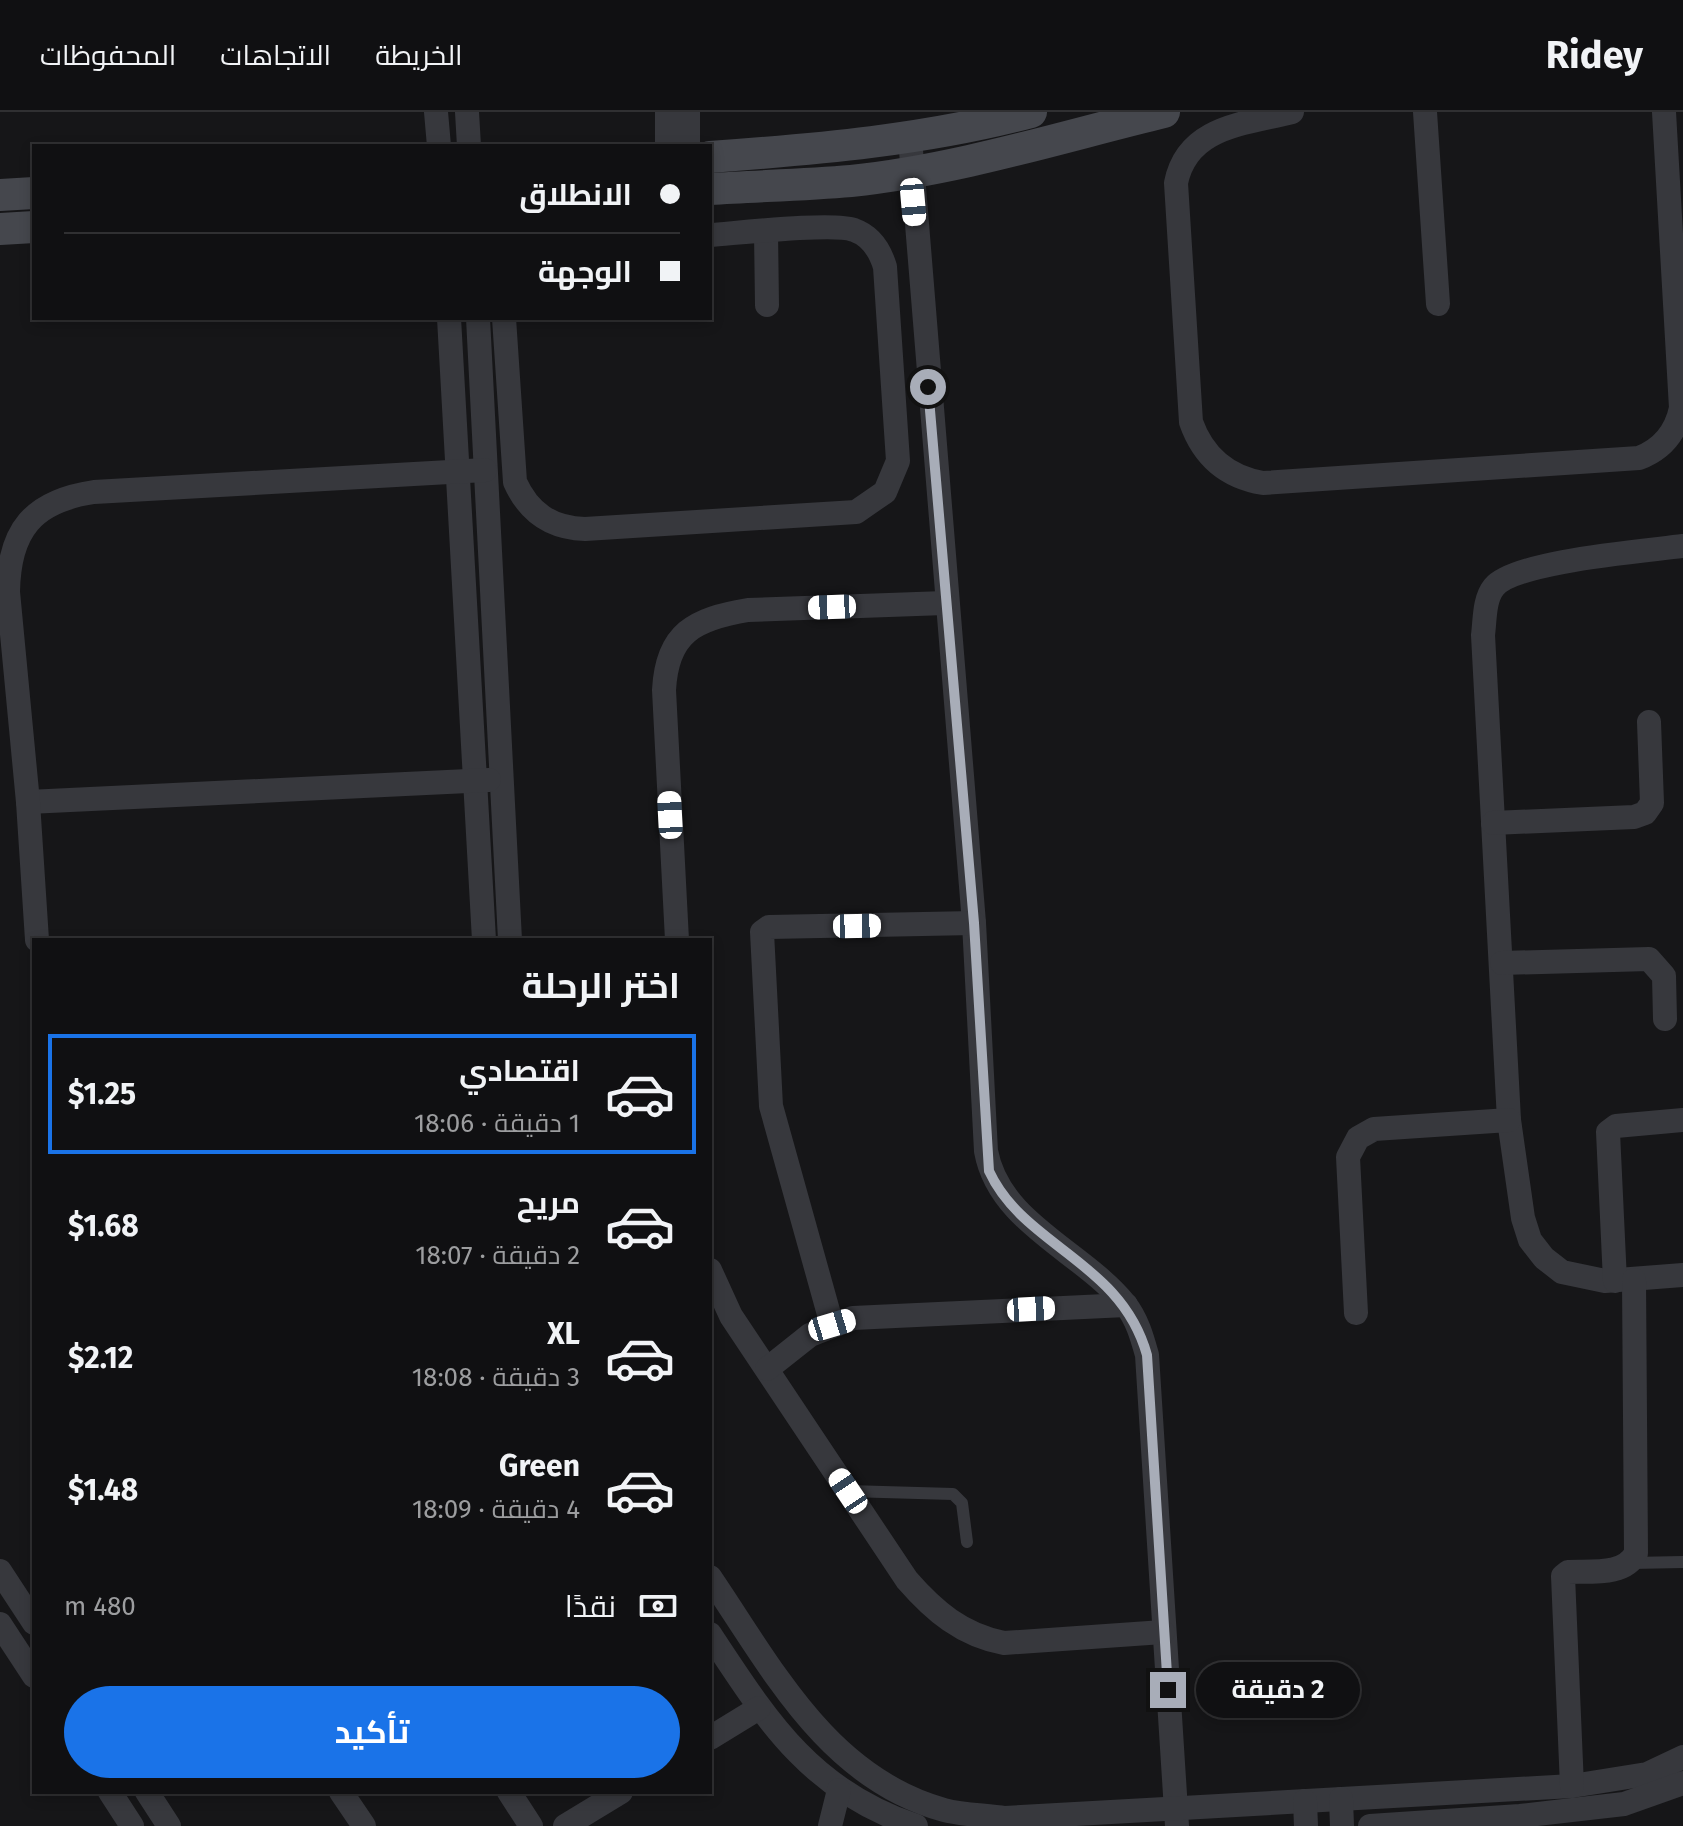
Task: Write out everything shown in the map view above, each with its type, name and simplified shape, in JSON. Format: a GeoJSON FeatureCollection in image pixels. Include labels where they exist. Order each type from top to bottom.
{"type":"FeatureCollection","features":[{"type":"Feature","properties":{"kind":"street"},"geometry":{"type":"LineString","coordinates":[[436,112],[439,144]]}},
{"type":"Feature","properties":{"kind":"street"},"geometry":{"type":"LineString","coordinates":[[467,112],[469,144]]}},
{"type":"Feature","properties":{"kind":"street"},"geometry":{"type":"LineString","coordinates":[[667,112],[667,144]]}},
{"type":"Feature","properties":{"kind":"street"},"geometry":{"type":"LineString","coordinates":[[688,112],[688,144]]}},
{"type":"Feature","properties":{"kind":"street"},"geometry":{"type":"LineString","coordinates":[[712,157],[853,147],[941,134],[1031,112]]}},
{"type":"Feature","properties":{"kind":"street"},"geometry":{"type":"LineString","coordinates":[[712,189],[852,181],[911,171],[1018,149],[1164,112]]}},
{"type":"Feature","properties":{"kind":"street"},"geometry":{"type":"LineString","coordinates":[[1292,112],[1210,133],[1190,150],[1176,183],[1191,422],[1201,445],[1219,464],[1240,477],[1263,483],[1639,458],[1660,446],[1675,428],[1681,408],[1664,112]]}},
{"type":"Feature","properties":{"kind":"street"},"geometry":{"type":"LineString","coordinates":[[1425,112],[1438,304]]}},
{"type":"Feature","properties":{"kind":"street"},"geometry":{"type":"LineString","coordinates":[[910,138],[945,603],[974,923],[989,1171],[1010,1203],[1126,1305],[1140,1328],[1147,1355],[1176,1816]]}},
{"type":"Feature","properties":{"kind":"street"},"geometry":{"type":"LineString","coordinates":[[0,195],[32,193]]}},
{"type":"Feature","properties":{"kind":"street"},"geometry":{"type":"LineString","coordinates":[[0,229],[32,227]]}},
{"type":"Feature","properties":{"kind":"street"},"geometry":{"type":"LineString","coordinates":[[504,320],[515,482],[528,505],[548,521],[585,529],[856,512],[885,492],[898,461],[883,259],[866,236],[845,227],[712,235]]}},
{"type":"Feature","properties":{"kind":"street"},"geometry":{"type":"LineString","coordinates":[[766,232],[767,305]]}},
{"type":"Feature","properties":{"kind":"street"},"geometry":{"type":"LineString","coordinates":[[449,320],[484,938]]}},
{"type":"Feature","properties":{"kind":"street"},"geometry":{"type":"LineString","coordinates":[[478,320],[510,938]]}},
{"type":"Feature","properties":{"kind":"street"},"geometry":{"type":"LineString","coordinates":[[37,938],[8,562],[19,534],[38,511],[64,497],[94,492],[485,470]]}},
{"type":"Feature","properties":{"kind":"street"},"geometry":{"type":"LineString","coordinates":[[1683,546],[1566,562],[1510,576],[1496,584],[1490,594],[1483,635],[1509,1120],[1523,1218],[1530,1240],[1544,1258],[1562,1272],[1583,1279],[1624,1281],[1683,1275]]}},
{"type":"Feature","properties":{"kind":"street"},"geometry":{"type":"LineString","coordinates":[[677,938],[664,690],[666,662],[677,641],[696,624],[720,614],[748,610],[945,603]]}},
{"type":"Feature","properties":{"kind":"street"},"geometry":{"type":"LineString","coordinates":[[1493,823],[1634,817],[1645,813],[1652,803],[1649,722]]}},
{"type":"Feature","properties":{"kind":"street"},"geometry":{"type":"LineString","coordinates":[[28,802],[502,779]]}},
{"type":"Feature","properties":{"kind":"street"},"geometry":{"type":"LineString","coordinates":[[832,1325],[771,1106],[762,932],[769,927],[974,923]]}},
{"type":"Feature","properties":{"kind":"street"},"geometry":{"type":"LineString","coordinates":[[1502,963],[1649,959],[1664,976],[1665,1019]]}},
{"type":"Feature","properties":{"kind":"street"},"geometry":{"type":"LineString","coordinates":[[1356,1313],[1348,1157],[1358,1138],[1374,1129],[1509,1120]]}},
{"type":"Feature","properties":{"kind":"street"},"geometry":{"type":"LineString","coordinates":[[1572,1786],[1563,1576],[1568,1572],[1622,1568],[1631,1563],[1636,1553],[1624,1281],[1608,1132],[1616,1126],[1683,1120]]}},
{"type":"Feature","properties":{"kind":"street"},"geometry":{"type":"LineString","coordinates":[[712,1274],[731,1316],[907,1580],[931,1607],[985,1639],[1004,1643],[1163,1632]]}},
{"type":"Feature","properties":{"kind":"street"},"geometry":{"type":"LineString","coordinates":[[767,1369],[787,1350],[832,1325],[872,1316],[1126,1305]]}},
{"type":"Feature","properties":{"kind":"street"},"geometry":{"type":"LineString","coordinates":[[0,1571],[32,1620]]}},
{"type":"Feature","properties":{"kind":"street"},"geometry":{"type":"LineString","coordinates":[[712,1580],[807,1719],[844,1758],[875,1780],[909,1797],[946,1810],[1005,1818],[1176,1816],[1305,1801],[1572,1786],[1647,1774],[1683,1757]]}},
{"type":"Feature","properties":{"kind":"street"},"geometry":{"type":"LineString","coordinates":[[0,1624],[32,1673]]}},
{"type":"Feature","properties":{"kind":"street"},"geometry":{"type":"LineString","coordinates":[[712,1637],[759,1708],[799,1755],[839,1790],[916,1826]]}},
{"type":"Feature","properties":{"kind":"street"},"geometry":{"type":"LineString","coordinates":[[712,1737],[759,1708]]}},
{"type":"Feature","properties":{"kind":"street"},"geometry":{"type":"LineString","coordinates":[[1370,1826],[1520,1821],[1624,1804],[1683,1783]]}},
{"type":"Feature","properties":{"kind":"street"},"geometry":{"type":"LineString","coordinates":[[1520,1821],[1522,1788]]}},
{"type":"Feature","properties":{"kind":"street"},"geometry":{"type":"LineString","coordinates":[[830,1826],[839,1790]]}},
{"type":"Feature","properties":{"kind":"street"},"geometry":{"type":"LineString","coordinates":[[111,1794],[132,1826]]}},
{"type":"Feature","properties":{"kind":"street"},"geometry":{"type":"LineString","coordinates":[[148,1794],[169,1826]]}},
{"type":"Feature","properties":{"kind":"street"},"geometry":{"type":"LineString","coordinates":[[342,1794],[364,1826]]}},
{"type":"Feature","properties":{"kind":"street"},"geometry":{"type":"LineString","coordinates":[[510,1794],[531,1826]]}},
{"type":"Feature","properties":{"kind":"street"},"geometry":{"type":"LineString","coordinates":[[565,1826],[618,1794]]}},
{"type":"Feature","properties":{"kind":"street"},"geometry":{"type":"LineString","coordinates":[[1341,1799],[1342,1826]]}},
{"type":"Feature","properties":{"kind":"street"},"geometry":{"type":"LineString","coordinates":[[1305,1801],[1306,1826]]}},
{"type":"Feature","properties":{"kind":"lane"},"geometry":{"type":"LineString","coordinates":[[848,1491],[953,1494],[962,1503],[967,1542]]}},
{"type":"Feature","properties":{"kind":"lane"},"geometry":{"type":"LineString","coordinates":[[1631,1563],[1683,1562]]}},
{"type":"Feature","properties":{"kind":"route"},"geometry":{"type":"LineString","coordinates":[[928,387],[974,923],[989,1171],[1010,1203],[1107,1285],[1126,1305],[1140,1328],[1147,1355],[1168,1690]]}}]}
